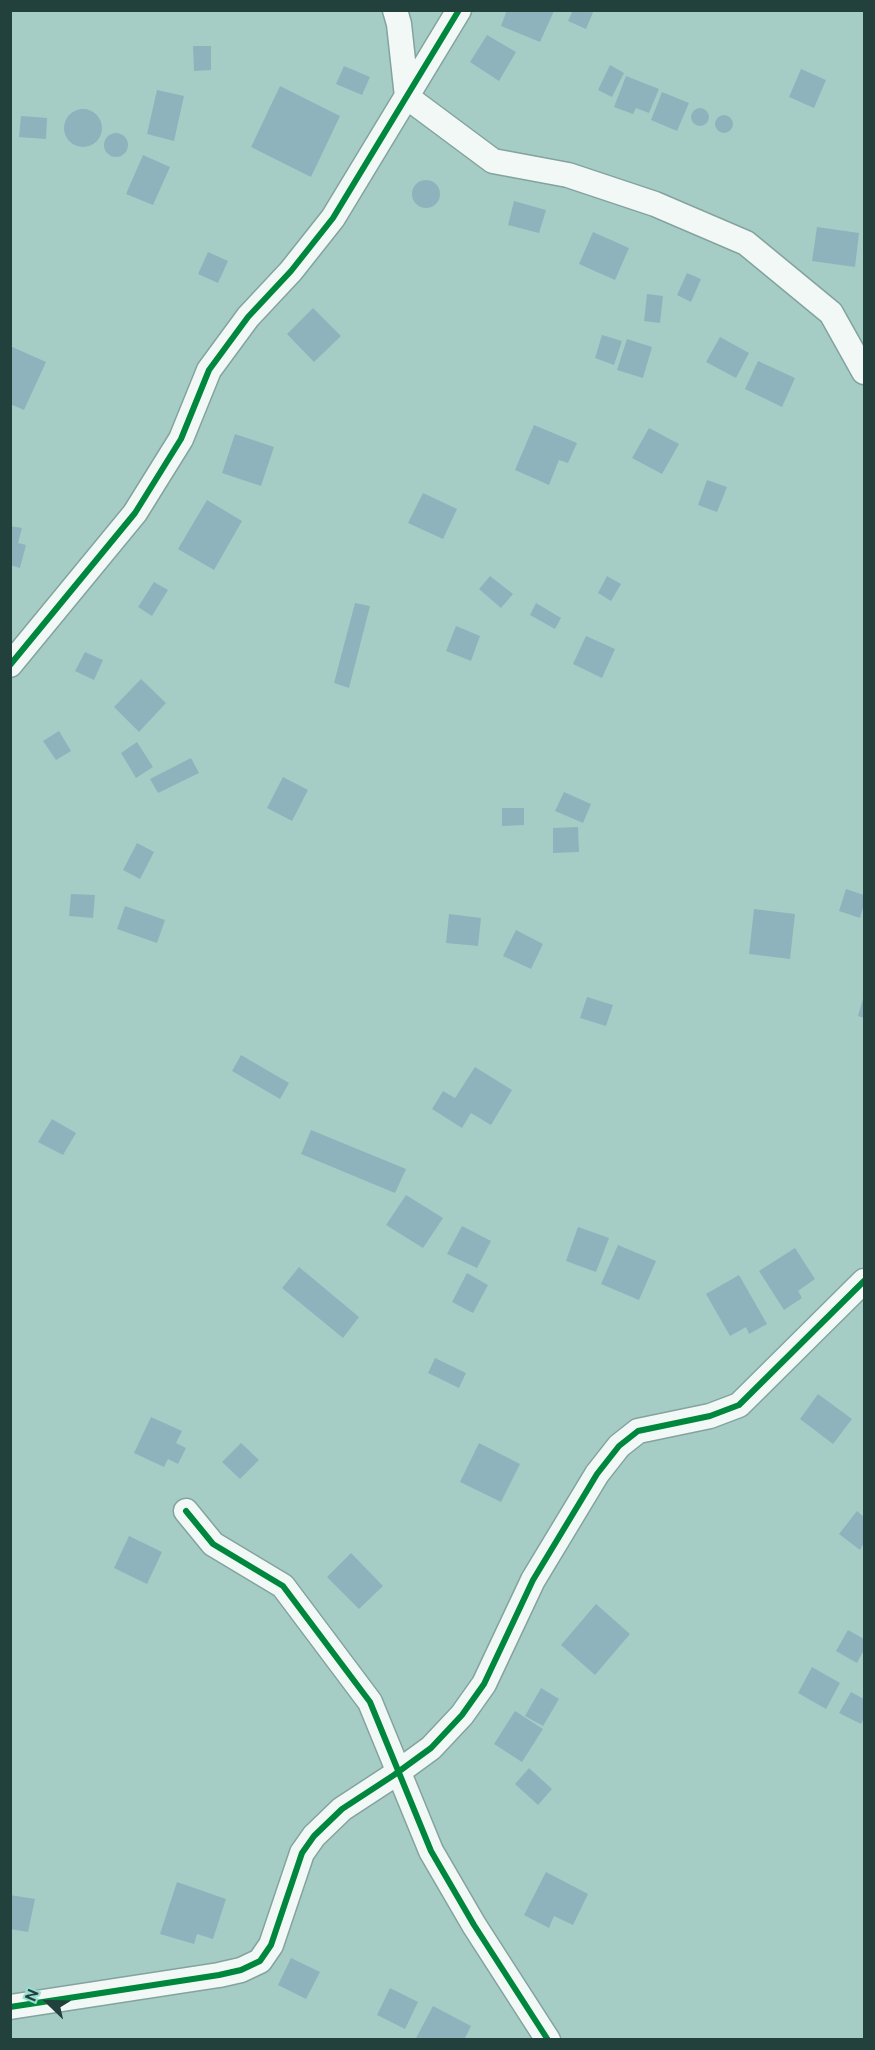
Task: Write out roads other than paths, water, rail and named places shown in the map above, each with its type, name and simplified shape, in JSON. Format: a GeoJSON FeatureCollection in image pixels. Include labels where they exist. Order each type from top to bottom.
{"type":"FeatureCollection","features":[{"type":"Feature","properties":{"kind":"street"},"geometry":{"type":"LineString","coordinates":[[394,10],[399,24],[407,97],[493,161],[568,175],[655,204],[746,243],[831,313],[864,372]]}},
{"type":"Feature","properties":{"kind":"street"},"geometry":{"type":"LineString","coordinates":[[10,665],[135,513],[181,439],[209,370],[248,317],[291,271],[328,226],[459,10]]}},
{"type":"Feature","properties":{"kind":"street"},"geometry":{"type":"LineString","coordinates":[[10,2007],[219,1975],[241,1970],[260,1961],[271,1946],[302,1853],[314,1836],[342,1809],[430,1748],[462,1715],[484,1684],[533,1580],[597,1474],[619,1446],[638,1431],[710,1416],[739,1405],[864,1281]]}},
{"type":"Feature","properties":{"kind":"street"},"geometry":{"type":"LineString","coordinates":[[186,1511],[213,1544],[284,1586],[370,1702],[431,1851],[474,1925],[548,2040]]}}]}
